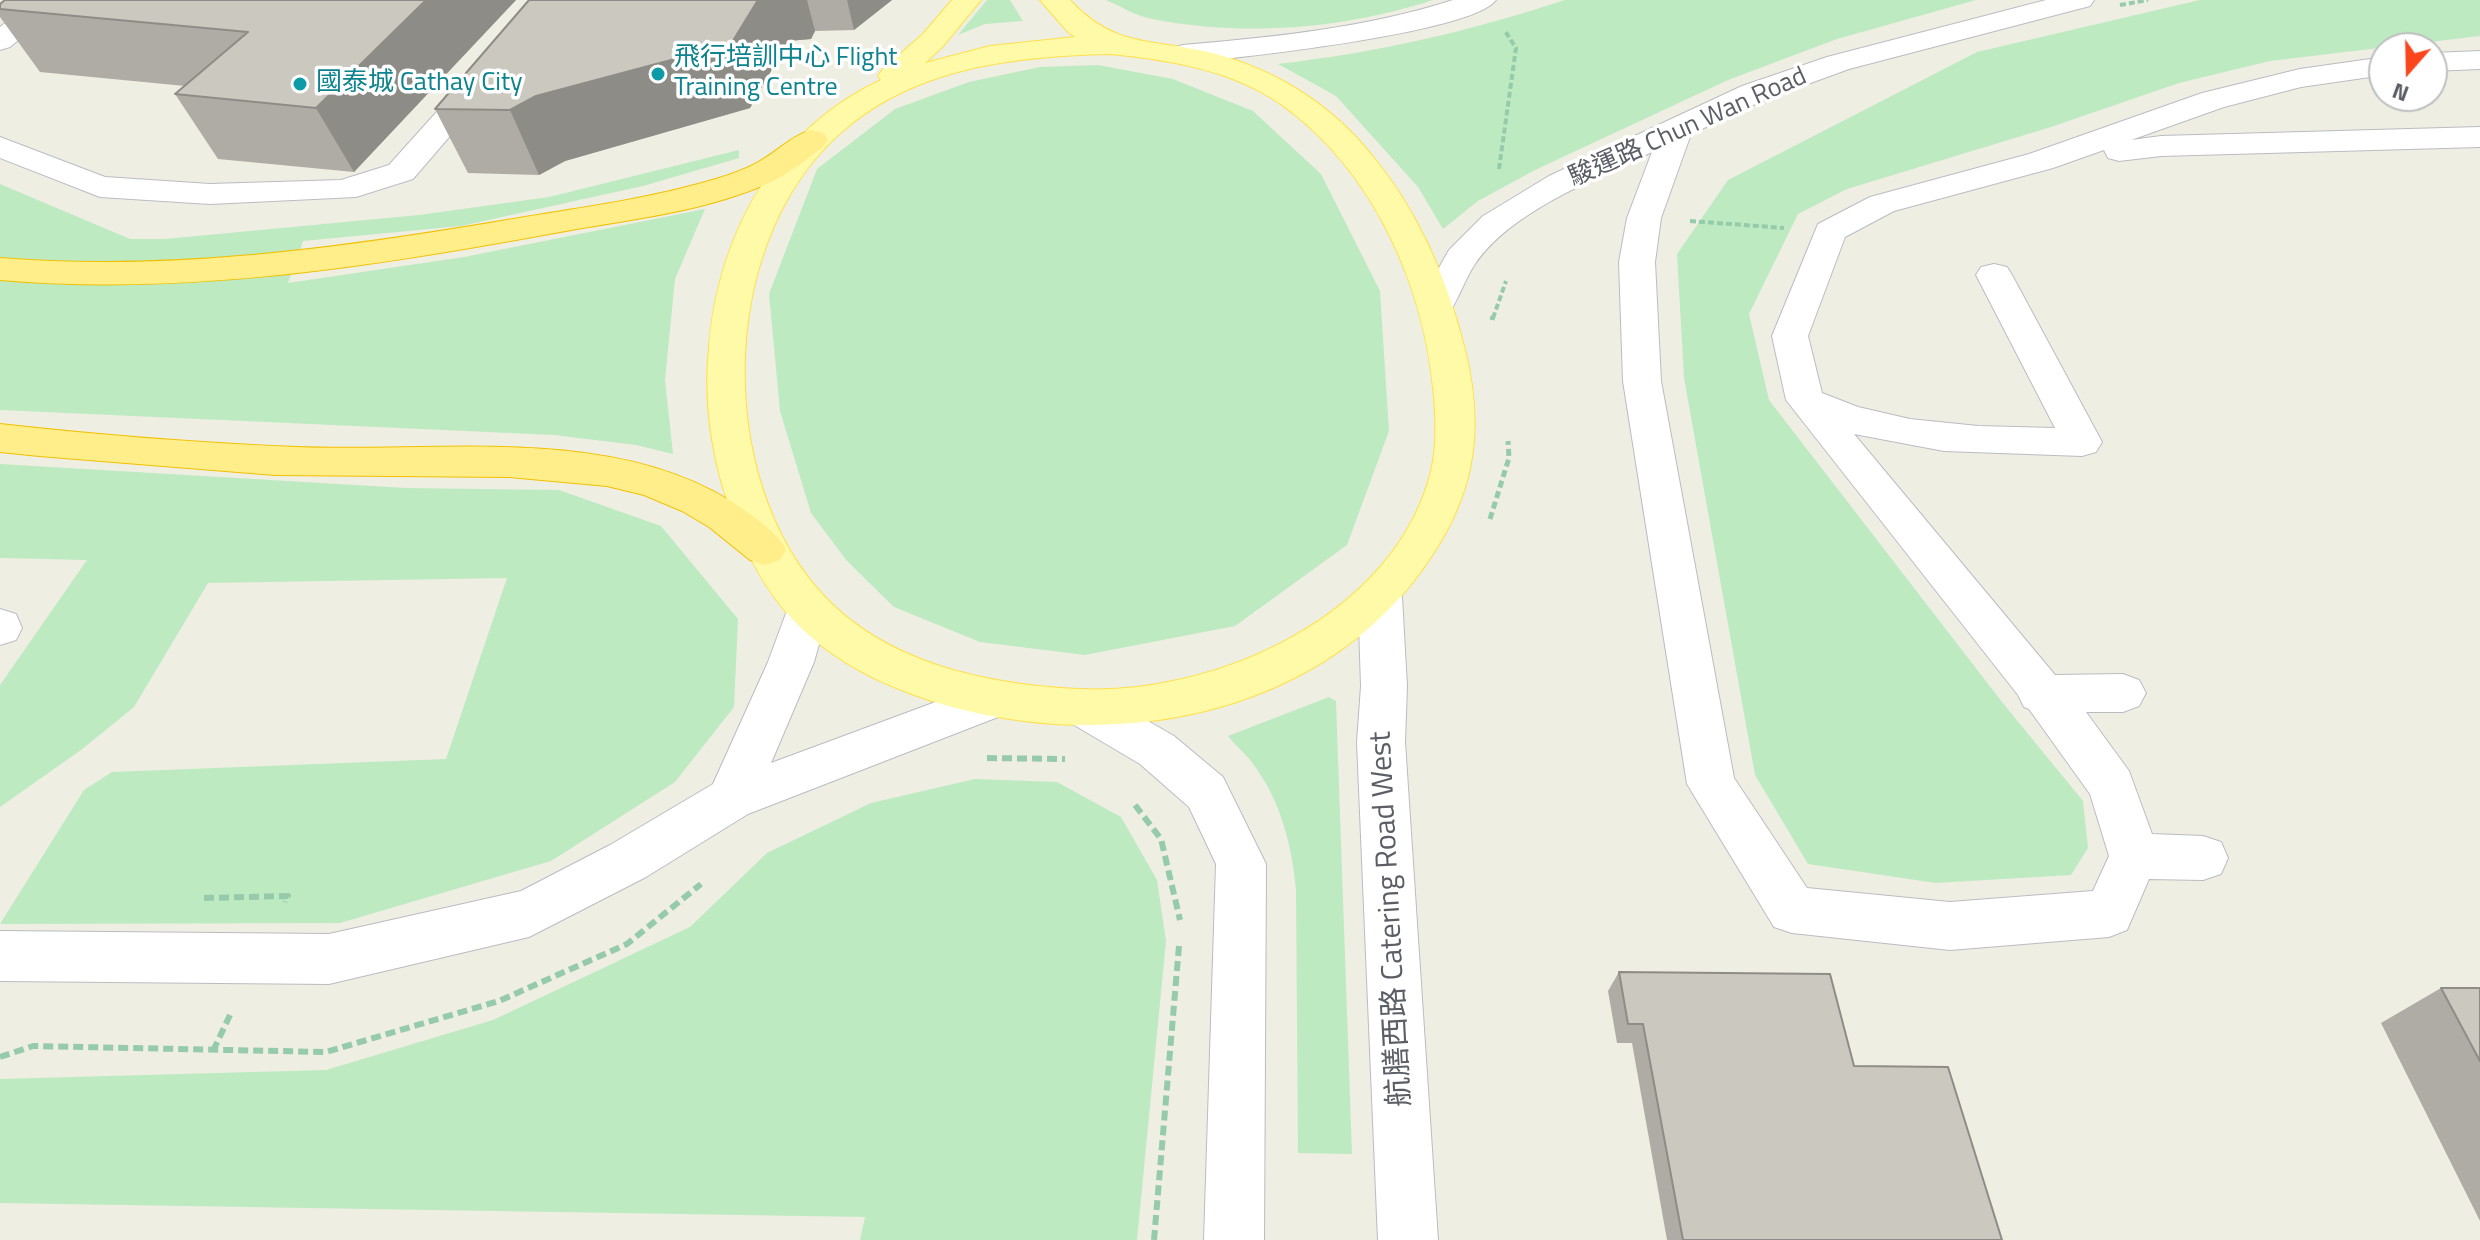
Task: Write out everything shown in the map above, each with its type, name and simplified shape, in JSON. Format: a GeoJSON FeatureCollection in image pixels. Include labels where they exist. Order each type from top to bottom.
{"type":"FeatureCollection","features":[{"type":"Feature","properties":{"kind":"highway"},"geometry":{"type":"LineString","coordinates":[[0,269],[77,275],[139,274],[232,267],[419,245],[722,188],[759,175],[812,140]]}},
{"type":"Feature","properties":{"kind":"highway"},"geometry":{"type":"LineString","coordinates":[[0,438],[114,451],[222,458],[383,464],[511,464],[611,472],[657,484],[697,501],[732,522],[765,549]]}},
{"type":"Feature","properties":{"kind":"main road"},"geometry":{"type":"LineString","coordinates":[[844,115],[887,89],[926,72],[969,59],[1045,47],[1111,45],[1183,54],[1254,77],[1288,95],[1337,134],[1384,195],[1405,229],[1436,305],[1453,397],[1451,471],[1441,503],[1411,559],[1380,597],[1347,625],[1311,648],[1236,683],[1186,697],[1134,706],[1085,708],[995,699],[906,675],[838,636],[807,609],[784,582],[765,549],[746,502],[729,433],[726,350],[738,276],[761,211],[783,174],[812,140],[844,115],[908,65],[967,0]]}},
{"type":"Feature","properties":{"kind":"main road"},"geometry":{"type":"LineString","coordinates":[[1054,0],[1078,26],[1111,45]]}},
{"type":"Feature","properties":{"kind":"street"},"geometry":{"type":"LineString","coordinates":[[0,41],[53,0]]}},
{"type":"Feature","properties":{"kind":"street"},"geometry":{"type":"LineString","coordinates":[[0,147],[100,187],[210,194],[344,190],[401,172],[553,0]]}},
{"type":"Feature","properties":{"kind":"street"},"geometry":{"type":"LineString","coordinates":[[1183,54],[1271,47],[1346,35],[1416,21],[1482,0]]}},
{"type":"Feature","properties":{"kind":"street","name":"駿運路 Chun Wan Road"},"geometry":{"type":"LineString","coordinates":[[1436,305],[1461,258],[1495,223],[1561,183],[1753,93],[1838,63],[2080,0]]}},
{"type":"Feature","properties":{"kind":"street"},"geometry":{"type":"LineString","coordinates":[[2448,61],[2480,60]]}},
{"type":"Feature","properties":{"kind":"street"},"geometry":{"type":"LineString","coordinates":[[1677,129],[1644,218],[1637,262],[1642,381],[1711,784],[1792,910],[1950,926],[2109,913],[2134,856],[2112,786],[2076,734],[2040,694],[1805,400],[1790,336],[1830,231],[1882,204],[2041,161],[2213,100],[2300,78],[2368,68]]}},
{"type":"Feature","properties":{"kind":"street"},"geometry":{"type":"LineString","coordinates":[[2041,161],[2161,146],[2480,137]]}},
{"type":"Feature","properties":{"kind":"street"},"geometry":{"type":"LineString","coordinates":[[1805,400],[1844,419],[1928,437],[2082,442],[1994,275]]}},
{"type":"Feature","properties":{"kind":"street","name":"航膳西路 Catering Road West"},"geometry":{"type":"LineString","coordinates":[[1380,597],[1384,686],[1381,742],[1408,1240]]}},
{"type":"Feature","properties":{"kind":"street"},"geometry":{"type":"LineString","coordinates":[[731,799],[791,662],[807,609]]}},
{"type":"Feature","properties":{"kind":"street"},"geometry":{"type":"LineString","coordinates":[[2040,694],[2123,693]]}},
{"type":"Feature","properties":{"kind":"street"},"geometry":{"type":"LineString","coordinates":[[0,956],[329,959],[529,913],[628,861],[731,799],[995,699]]}},
{"type":"Feature","properties":{"kind":"street"},"geometry":{"type":"LineString","coordinates":[[1085,708],[1157,750],[1206,792],[1241,864],[1234,1240]]}},
{"type":"Feature","properties":{"kind":"street"},"geometry":{"type":"LineString","coordinates":[[2134,856],[2203,858]]}},
{"type":"Feature","properties":{"kind":"path"},"geometry":{"type":"LineString","coordinates":[[1493,326],[1492,314],[1506,280],[1514,270]]}},
{"type":"Feature","properties":{"kind":"path"},"geometry":{"type":"LineString","coordinates":[[1488,523],[1495,512],[1509,458],[1507,428]]}},
{"type":"Feature","properties":{"kind":"path"},"geometry":{"type":"LineString","coordinates":[[974,759],[1067,759]]}},
{"type":"Feature","properties":{"kind":"path"},"geometry":{"type":"LineString","coordinates":[[1129,797],[1161,839],[1181,921],[1154,1240]]}},
{"type":"Feature","properties":{"kind":"green space"},"geometry":{"type":"Polygon","coordinates":[[[987,0],[1010,0],[1023,21],[985,24],[958,35],[987,0]]]}},
{"type":"Feature","properties":{"kind":"green space"},"geometry":{"type":"Polygon","coordinates":[[[1106,0],[1433,0],[1329,24],[1258,29],[1187,25],[1152,19],[1106,0]]]}},
{"type":"Feature","properties":{"kind":"green space"},"geometry":{"type":"Polygon","coordinates":[[[1565,0],[1976,0],[1837,39],[1728,80],[1535,170],[1478,201],[1443,229],[1418,187],[1336,96],[1278,64],[1423,40],[1565,0]]]}},
{"type":"Feature","properties":{"kind":"green space"},"geometry":{"type":"Polygon","coordinates":[[[2200,0],[2480,0],[2480,36],[2448,40],[2448,32],[2368,32],[2368,49],[2270,61],[2179,83],[2051,127],[1847,189],[1798,214],[1749,314],[1769,400],[2002,702],[2083,801],[2088,848],[2071,875],[1936,883],[1808,864],[1755,775],[1684,378],[1677,254],[1728,180],[1977,52],[2200,0]]]}},
{"type":"Feature","properties":{"kind":"green space"},"geometry":{"type":"Polygon","coordinates":[[[1098,65],[1173,79],[1253,111],[1321,174],[1380,291],[1389,431],[1347,545],[1235,626],[1085,655],[980,642],[894,607],[847,561],[811,513],[780,411],[769,294],[817,169],[895,109],[969,82],[1040,67],[1098,65]]]}},
{"type":"Feature","properties":{"kind":"green space"},"geometry":{"type":"Polygon","coordinates":[[[739,150],[739,158],[643,186],[461,226],[303,241],[288,283],[464,257],[705,209],[675,279],[665,380],[673,454],[636,445],[554,435],[0,410],[0,184],[130,239],[165,239],[419,215],[549,197],[739,150]]]}},
{"type":"Feature","properties":{"kind":"green space"},"geometry":{"type":"Polygon","coordinates":[[[0,464],[406,488],[559,490],[661,526],[738,619],[734,707],[675,782],[551,861],[340,923],[0,924],[84,790],[112,772],[446,759],[507,578],[208,583],[134,707],[81,750],[0,807],[0,685],[87,560],[0,558],[0,464]]]}},
{"type":"Feature","properties":{"kind":"green space"},"geometry":{"type":"Polygon","coordinates":[[[1329,697],[1336,701],[1352,1154],[1298,1153],[1296,890],[1292,857],[1284,824],[1271,793],[1253,764],[1228,736],[1329,697]]]}},
{"type":"Feature","properties":{"kind":"green space"},"geometry":{"type":"Polygon","coordinates":[[[975,779],[1057,782],[1121,817],[1157,880],[1166,941],[1137,1240],[860,1240],[865,1217],[0,1203],[0,1079],[326,1070],[493,1020],[690,927],[767,853],[871,803],[975,779]]]}},
{"type":"Feature","properties":{"kind":"building"},"geometry":{"type":"Polygon","coordinates":[[[5,0],[426,0],[316,108],[175,94],[248,32],[0,9],[0,4],[5,0]]]}},
{"type":"Feature","properties":{"kind":"building"},"geometry":{"type":"Polygon","coordinates":[[[529,0],[758,0],[731,44],[536,96],[510,110],[435,109],[529,0]]]}},
{"type":"Feature","properties":{"kind":"building"},"geometry":{"type":"Polygon","coordinates":[[[1619,972],[1830,974],[1854,1066],[1948,1067],[2002,1240],[1683,1240],[1643,1024],[1628,1024],[1619,972]]]}},
{"type":"Feature","properties":{"kind":"building"},"geometry":{"type":"Polygon","coordinates":[[[2441,988],[2480,988],[2480,1061],[2441,988]]]}},
{"type":"Feature","properties":{"kind":"place","name":"飛行培訓中心 Flight Training Centre"},"geometry":{"type":"Point","coordinates":[658,74]}},
{"type":"Feature","properties":{"kind":"place","name":"國泰城 Cathay City"},"geometry":{"type":"Point","coordinates":[300,84]}}]}
